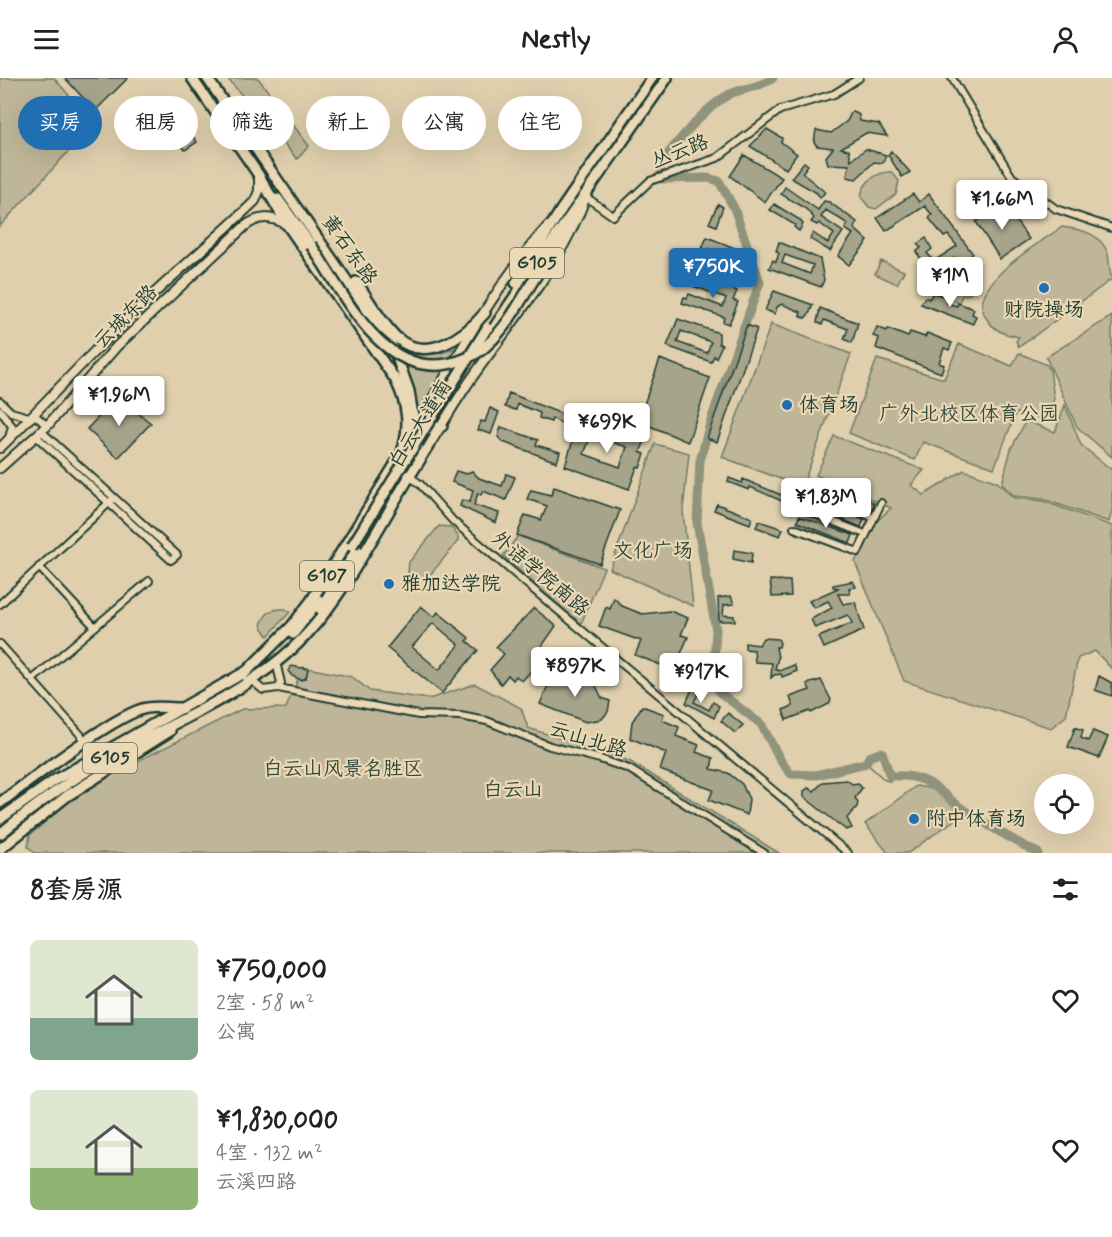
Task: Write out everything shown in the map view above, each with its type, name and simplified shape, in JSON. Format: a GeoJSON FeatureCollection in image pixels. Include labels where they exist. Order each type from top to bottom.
{"type":"FeatureCollection","features":[{"type":"Feature","properties":{"kind":"highway","name":"黄石东路"},"geometry":{"type":"LineString","coordinates":[[192,78],[258,174],[288,226],[399,387],[408,420],[401,454]]}},
{"type":"Feature","properties":{"kind":"highway","name":"黄石东路"},"geometry":{"type":"LineString","coordinates":[[207,78],[381,328],[402,368],[416,428],[420,460]]}},
{"type":"Feature","properties":{"kind":"highway","name":"G105"},"geometry":{"type":"LineString","coordinates":[[489,329],[557,216],[652,78]]}},
{"type":"Feature","properties":{"kind":"highway","name":"G105"},"geometry":{"type":"LineString","coordinates":[[489,329],[564,222],[586,197],[667,78]]}},
{"type":"Feature","properties":{"kind":"highway"},"geometry":{"type":"LineString","coordinates":[[258,174],[378,341],[401,358],[429,365],[460,361],[486,347],[538,273],[586,197]]}},
{"type":"Feature","properties":{"kind":"highway"},"geometry":{"type":"LineString","coordinates":[[325,246],[355,280],[391,330],[405,343],[423,347],[448,343],[466,334],[486,313]]}},
{"type":"Feature","properties":{"kind":"highway"},"geometry":{"type":"LineString","coordinates":[[365,337],[376,340],[380,336],[381,328]]}},
{"type":"Feature","properties":{"kind":"highway","name":"白云大道南"},"geometry":{"type":"LineString","coordinates":[[0,834],[76,778],[184,719],[247,677],[281,646],[307,618],[354,548],[489,329]]}},
{"type":"Feature","properties":{"kind":"highway"},"geometry":{"type":"LineString","coordinates":[[408,420],[416,428],[425,431],[442,426]]}},
{"type":"Feature","properties":{"kind":"highway","name":"白云大道南"},"geometry":{"type":"LineString","coordinates":[[247,677],[311,601],[401,454]]}},
{"type":"Feature","properties":{"kind":"highway","name":"白云大道南"},"geometry":{"type":"LineString","coordinates":[[0,819],[55,780],[181,708],[276,662],[304,638],[335,598],[420,460]]}},
{"type":"Feature","properties":{"kind":"highway","name":"白云大道南"},"geometry":{"type":"LineString","coordinates":[[276,662],[320,609],[354,548]]}},
{"type":"Feature","properties":{"kind":"highway"},"geometry":{"type":"LineString","coordinates":[[0,803],[87,742],[146,708],[181,708]]}},
{"type":"Feature","properties":{"kind":"highway"},"geometry":{"type":"LineString","coordinates":[[0,849],[52,807],[108,767],[159,739],[184,719]]}},
{"type":"Feature","properties":{"kind":"main road","name":"云城东路"},"geometry":{"type":"LineString","coordinates":[[0,448],[34,417],[112,333],[258,196],[258,174]]}},
{"type":"Feature","properties":{"kind":"main road","name":"白云大道南"},"geometry":{"type":"LineString","coordinates":[[420,460],[469,382],[507,332],[570,235],[586,197]]}},
{"type":"Feature","properties":{"kind":"main road","name":"白云大道南"},"geometry":{"type":"LineString","coordinates":[[401,454],[486,313],[524,256],[557,216]]}},
{"type":"Feature","properties":{"kind":"main road","name":"云城东路"},"geometry":{"type":"LineString","coordinates":[[0,468],[41,431],[117,346],[244,227],[256,219],[265,217],[288,226]]}},
{"type":"Feature","properties":{"kind":"main road"},"geometry":{"type":"LineString","coordinates":[[422,417],[430,426],[442,426]]}},
{"type":"Feature","properties":{"kind":"street","name":"丛云路"},"geometry":{"type":"LineString","coordinates":[[586,197],[613,216],[639,189],[656,178],[708,162],[780,110],[834,94],[859,78]]}},
{"type":"Feature","properties":{"kind":"street"},"geometry":{"type":"LineString","coordinates":[[952,78],[1012,177],[1071,217],[1112,228]]}},
{"type":"Feature","properties":{"kind":"street"},"geometry":{"type":"LineString","coordinates":[[236,218],[242,218],[244,227]]}},
{"type":"Feature","properties":{"kind":"street"},"geometry":{"type":"LineString","coordinates":[[0,401],[12,426],[8,440]]}},
{"type":"Feature","properties":{"kind":"street"},"geometry":{"type":"LineString","coordinates":[[3,410],[20,416],[34,417],[41,431],[171,560],[177,555],[112,500]]}},
{"type":"Feature","properties":{"kind":"street","name":"外语学院南路"},"geometry":{"type":"LineString","coordinates":[[394,465],[410,476],[461,528],[848,853]]}},
{"type":"Feature","properties":{"kind":"street"},"geometry":{"type":"LineString","coordinates":[[805,490],[872,517]]}},
{"type":"Feature","properties":{"kind":"street"},"geometry":{"type":"LineString","coordinates":[[0,604],[112,500]]}},
{"type":"Feature","properties":{"kind":"street"},"geometry":{"type":"LineString","coordinates":[[794,528],[858,552],[872,517],[881,503]]}},
{"type":"Feature","properties":{"kind":"street"},"geometry":{"type":"LineString","coordinates":[[799,508],[865,534]]}},
{"type":"Feature","properties":{"kind":"street"},"geometry":{"type":"LineString","coordinates":[[39,567],[95,627]]}},
{"type":"Feature","properties":{"kind":"street"},"geometry":{"type":"LineString","coordinates":[[32,680],[149,581]]}},
{"type":"Feature","properties":{"kind":"street"},"geometry":{"type":"LineString","coordinates":[[0,644],[87,742]]}},
{"type":"Feature","properties":{"kind":"street"},"geometry":{"type":"LineString","coordinates":[[276,662],[281,683],[278,688]]}},
{"type":"Feature","properties":{"kind":"street","name":"云山北路"},"geometry":{"type":"LineString","coordinates":[[247,677],[263,690],[278,688],[419,715],[460,716],[486,721],[550,746],[600,759],[629,770],[764,853]]}},
{"type":"Feature","properties":{"kind":"green space"},"geometry":{"type":"Polygon","coordinates":[[[0,78],[54,78],[70,96],[18,96],[18,150],[70,150],[0,226],[0,78]]]}},
{"type":"Feature","properties":{"kind":"green space"},"geometry":{"type":"Polygon","coordinates":[[[227,78],[258,78],[272,96],[243,96],[227,78]]]}},
{"type":"Feature","properties":{"kind":"green space"},"geometry":{"type":"Polygon","coordinates":[[[294,126],[306,142],[306,149],[297,159],[289,150],[294,150],[294,126]]]}},
{"type":"Feature","properties":{"kind":"green space"},"geometry":{"type":"Polygon","coordinates":[[[892,172],[899,181],[896,194],[876,209],[869,207],[861,197],[864,187],[876,176],[892,172]]]}},
{"type":"Feature","properties":{"kind":"green space","name":"财院操场"},"geometry":{"type":"Polygon","coordinates":[[[1062,227],[1084,231],[1101,242],[1108,255],[1112,279],[1019,347],[1016,341],[1019,337],[999,331],[985,316],[982,304],[986,291],[1009,265],[1062,227]]]}},
{"type":"Feature","properties":{"kind":"green space"},"geometry":{"type":"Polygon","coordinates":[[[881,261],[904,271],[897,284],[875,274],[881,261]]]}},
{"type":"Feature","properties":{"kind":"green space"},"geometry":{"type":"Polygon","coordinates":[[[969,278],[974,286],[970,294],[962,295],[959,303],[948,298],[956,280],[969,278]]]}},
{"type":"Feature","properties":{"kind":"green space"},"geometry":{"type":"Polygon","coordinates":[[[1112,316],[1112,457],[1077,427],[1046,357],[1112,316]]]}},
{"type":"Feature","properties":{"kind":"green space","name":"体育场"},"geometry":{"type":"Polygon","coordinates":[[[771,324],[851,354],[802,487],[722,457],[771,324]]]}},
{"type":"Feature","properties":{"kind":"green space"},"geometry":{"type":"Polygon","coordinates":[[[391,340],[408,350],[425,354],[442,353],[460,346],[418,413],[411,379],[391,340]]]}},
{"type":"Feature","properties":{"kind":"green space","name":"广外北校区体育公园"},"geometry":{"type":"Polygon","coordinates":[[[959,344],[1012,366],[1019,353],[1047,365],[1050,370],[1054,399],[1046,419],[1016,413],[994,468],[923,442],[915,460],[849,433],[877,359],[944,379],[959,344]]]}},
{"type":"Feature","properties":{"kind":"green space"},"geometry":{"type":"Polygon","coordinates":[[[1065,405],[1081,445],[1112,470],[1112,511],[1109,522],[1043,499],[1014,496],[1002,484],[1011,449],[1026,421],[1055,432],[1065,405]]]}},
{"type":"Feature","properties":{"kind":"green space"},"geometry":{"type":"Polygon","coordinates":[[[834,436],[924,470],[911,485],[924,495],[964,470],[997,482],[1014,498],[1043,501],[1112,526],[1112,669],[1095,651],[1078,658],[1066,716],[1051,728],[904,681],[855,562],[872,526],[891,508],[816,475],[834,436]]]}},
{"type":"Feature","properties":{"kind":"green space","name":"文化广场"},"geometry":{"type":"Polygon","coordinates":[[[655,444],[689,453],[683,511],[693,606],[610,569],[655,444]]]}},
{"type":"Feature","properties":{"kind":"green space"},"geometry":{"type":"Polygon","coordinates":[[[439,526],[451,527],[458,536],[458,541],[426,580],[416,580],[408,572],[409,562],[439,526]]]}},
{"type":"Feature","properties":{"kind":"green space"},"geometry":{"type":"Polygon","coordinates":[[[518,536],[604,568],[581,624],[503,556],[518,536]]]}},
{"type":"Feature","properties":{"kind":"green space"},"geometry":{"type":"Polygon","coordinates":[[[285,609],[290,612],[268,636],[261,625],[265,617],[273,610],[285,609]]]}},
{"type":"Feature","properties":{"kind":"green space","name":"白云山"},"geometry":{"type":"Polygon","coordinates":[[[303,667],[352,677],[370,691],[429,699],[475,684],[521,708],[528,728],[629,761],[779,853],[35,853],[28,847],[30,835],[88,786],[242,709],[286,708],[303,667]]]}},
{"type":"Feature","properties":{"kind":"green space","name":"附中体育场"},"geometry":{"type":"Polygon","coordinates":[[[916,786],[933,789],[963,814],[908,853],[888,853],[865,824],[916,786]]]}},
{"type":"Feature","properties":{"kind":"building"},"geometry":{"type":"Polygon","coordinates":[[[65,78],[128,78],[102,104],[102,96],[81,96],[65,78]]]}},
{"type":"Feature","properties":{"kind":"building"},"geometry":{"type":"Polygon","coordinates":[[[852,111],[859,115],[860,121],[879,124],[887,136],[866,133],[841,148],[849,150],[851,160],[866,149],[886,155],[883,163],[874,162],[856,179],[847,177],[849,165],[828,164],[826,157],[833,148],[817,146],[814,142],[816,130],[831,133],[847,121],[852,111]]]}},
{"type":"Feature","properties":{"kind":"building"},"geometry":{"type":"Polygon","coordinates":[[[767,129],[782,138],[781,142],[797,154],[786,169],[750,146],[767,129]]]}},
{"type":"Feature","properties":{"kind":"building"},"geometry":{"type":"Polygon","coordinates":[[[891,151],[910,172],[902,177],[888,155],[891,151]]]}},
{"type":"Feature","properties":{"kind":"building"},"geometry":{"type":"Polygon","coordinates":[[[744,155],[782,178],[765,202],[730,176],[744,155]]]}},
{"type":"Feature","properties":{"kind":"building"},"geometry":{"type":"Polygon","coordinates":[[[804,162],[808,165],[802,173],[825,192],[820,198],[817,193],[791,178],[804,162]]]}},
{"type":"Feature","properties":{"kind":"building"},"geometry":{"type":"Polygon","coordinates":[[[785,187],[818,210],[824,201],[829,202],[857,222],[854,228],[868,241],[849,265],[838,256],[853,234],[845,229],[848,224],[826,210],[821,217],[843,232],[830,251],[810,239],[813,233],[828,243],[834,234],[819,223],[817,225],[811,222],[814,218],[806,209],[781,194],[785,187]]]}},
{"type":"Feature","properties":{"kind":"building"},"geometry":{"type":"Polygon","coordinates":[[[913,194],[919,202],[929,194],[973,254],[957,265],[954,258],[944,265],[948,271],[930,284],[925,276],[931,272],[916,252],[921,248],[917,244],[926,238],[932,249],[927,253],[934,261],[957,246],[948,235],[944,237],[929,218],[932,215],[925,206],[886,231],[877,218],[913,194]]]}},
{"type":"Feature","properties":{"kind":"building"},"geometry":{"type":"Polygon","coordinates":[[[1002,202],[1029,239],[1000,259],[976,222],[1002,202]]]}},
{"type":"Feature","properties":{"kind":"building"},"geometry":{"type":"Polygon","coordinates":[[[718,204],[723,207],[716,226],[709,223],[718,204]]]}},
{"type":"Feature","properties":{"kind":"building"},"geometry":{"type":"Polygon","coordinates":[[[774,204],[800,220],[803,224],[799,231],[794,227],[795,225],[770,210],[774,204]]]}},
{"type":"Feature","properties":{"kind":"building"},"geometry":{"type":"Polygon","coordinates":[[[707,237],[735,248],[736,252],[733,257],[709,249],[705,260],[740,270],[735,278],[695,264],[707,237]]]}},
{"type":"Feature","properties":{"kind":"building"},"geometry":{"type":"Polygon","coordinates":[[[779,242],[820,259],[824,280],[821,287],[769,268],[773,260],[776,262],[779,253],[776,251],[779,242]],[[785,255],[782,263],[810,274],[813,265],[785,255]]]}},
{"type":"Feature","properties":{"kind":"building"},"geometry":{"type":"Polygon","coordinates":[[[694,275],[737,291],[733,300],[738,302],[729,324],[723,322],[724,317],[682,303],[684,297],[687,298],[689,294],[723,307],[726,298],[690,285],[694,275]]]}},
{"type":"Feature","properties":{"kind":"building"},"geometry":{"type":"Polygon","coordinates":[[[774,291],[813,305],[809,314],[805,318],[800,316],[801,312],[782,304],[777,307],[775,314],[765,310],[774,291]]]}},
{"type":"Feature","properties":{"kind":"building"},"geometry":{"type":"Polygon","coordinates":[[[933,293],[950,298],[947,303],[957,306],[958,303],[974,309],[972,314],[976,316],[973,324],[921,304],[925,297],[929,299],[933,293]]]}},
{"type":"Feature","properties":{"kind":"building"},"geometry":{"type":"Polygon","coordinates":[[[820,308],[858,323],[852,343],[844,339],[848,329],[824,320],[822,325],[817,322],[820,308]]]}},
{"type":"Feature","properties":{"kind":"building"},"geometry":{"type":"Polygon","coordinates":[[[678,319],[719,333],[719,344],[722,345],[716,358],[714,356],[711,362],[667,346],[678,319]],[[681,331],[677,342],[707,353],[711,342],[681,331]]]}},
{"type":"Feature","properties":{"kind":"building"},"geometry":{"type":"Polygon","coordinates":[[[747,325],[757,329],[717,442],[707,438],[747,325]]]}},
{"type":"Feature","properties":{"kind":"building"},"geometry":{"type":"Polygon","coordinates":[[[877,327],[908,337],[910,332],[925,337],[927,333],[952,343],[949,350],[944,348],[939,363],[944,365],[941,373],[876,348],[879,338],[873,336],[877,327]]]}},
{"type":"Feature","properties":{"kind":"building"},"geometry":{"type":"Polygon","coordinates":[[[660,359],[710,378],[688,442],[638,421],[660,359]]]}},
{"type":"Feature","properties":{"kind":"building"},"geometry":{"type":"Polygon","coordinates":[[[509,393],[572,418],[570,429],[562,427],[563,424],[552,418],[551,422],[539,418],[540,413],[518,404],[516,410],[505,407],[509,393]]]}},
{"type":"Feature","properties":{"kind":"building"},"geometry":{"type":"Polygon","coordinates":[[[117,397],[151,423],[118,458],[87,429],[117,397]]]}},
{"type":"Feature","properties":{"kind":"building"},"geometry":{"type":"Polygon","coordinates":[[[490,408],[499,412],[491,434],[478,430],[481,421],[485,422],[490,408]]]}},
{"type":"Feature","properties":{"kind":"building"},"geometry":{"type":"Polygon","coordinates":[[[582,415],[646,439],[640,452],[645,454],[640,468],[637,467],[629,489],[565,466],[576,430],[591,435],[584,454],[620,467],[627,447],[605,440],[607,433],[579,423],[582,415]]]}},
{"type":"Feature","properties":{"kind":"building"},"geometry":{"type":"Polygon","coordinates":[[[501,427],[538,440],[536,445],[560,452],[557,462],[503,442],[498,437],[501,427]]]}},
{"type":"Feature","properties":{"kind":"building"},"geometry":{"type":"Polygon","coordinates":[[[456,471],[466,474],[472,471],[479,478],[502,486],[506,474],[515,477],[506,500],[483,491],[481,495],[478,493],[474,505],[499,513],[496,523],[460,506],[462,500],[470,502],[473,490],[452,482],[456,471]]]}},
{"type":"Feature","properties":{"kind":"building"},"geometry":{"type":"Polygon","coordinates":[[[729,478],[742,483],[743,479],[786,497],[784,502],[750,487],[749,490],[728,482],[729,478]]]}},
{"type":"Feature","properties":{"kind":"building"},"geometry":{"type":"Polygon","coordinates":[[[817,479],[874,503],[872,510],[814,488],[817,479]]]}},
{"type":"Feature","properties":{"kind":"building"},"geometry":{"type":"Polygon","coordinates":[[[554,487],[620,510],[600,564],[517,535],[525,515],[541,520],[547,506],[527,499],[531,490],[551,495],[554,487]]]}},
{"type":"Feature","properties":{"kind":"building"},"geometry":{"type":"Polygon","coordinates":[[[806,496],[864,519],[861,527],[804,504],[806,496]]]}},
{"type":"Feature","properties":{"kind":"building"},"geometry":{"type":"Polygon","coordinates":[[[717,504],[752,518],[750,524],[714,510],[717,504]]]}},
{"type":"Feature","properties":{"kind":"building"},"geometry":{"type":"Polygon","coordinates":[[[799,516],[853,535],[850,543],[797,522],[799,516]]]}},
{"type":"Feature","properties":{"kind":"building"},"geometry":{"type":"Polygon","coordinates":[[[759,521],[783,529],[780,536],[756,527],[759,521]]]}},
{"type":"Feature","properties":{"kind":"building"},"geometry":{"type":"Polygon","coordinates":[[[734,550],[752,553],[751,563],[733,559],[734,550]]]}},
{"type":"Feature","properties":{"kind":"building"},"geometry":{"type":"Polygon","coordinates":[[[770,580],[790,581],[791,596],[772,597],[770,580]]]}},
{"type":"Feature","properties":{"kind":"building"},"geometry":{"type":"Polygon","coordinates":[[[853,581],[856,587],[849,588],[850,594],[838,594],[843,604],[855,602],[864,630],[824,648],[819,637],[852,623],[848,615],[815,628],[811,619],[832,608],[828,601],[814,608],[809,601],[838,588],[833,585],[853,581]]]}},
{"type":"Feature","properties":{"kind":"building"},"geometry":{"type":"Polygon","coordinates":[[[731,596],[734,604],[724,605],[723,615],[734,616],[735,621],[719,621],[718,598],[731,596]]]}},
{"type":"Feature","properties":{"kind":"building"},"geometry":{"type":"Polygon","coordinates":[[[614,598],[622,606],[642,614],[670,611],[688,618],[681,635],[688,637],[674,670],[635,655],[641,641],[599,626],[606,607],[610,609],[614,598]]]}},
{"type":"Feature","properties":{"kind":"building"},"geometry":{"type":"Polygon","coordinates":[[[421,606],[434,617],[438,612],[469,638],[467,641],[478,650],[442,693],[387,648],[421,606]],[[433,623],[412,647],[439,670],[459,645],[433,623]]]}},
{"type":"Feature","properties":{"kind":"building"},"geometry":{"type":"Polygon","coordinates":[[[534,608],[556,626],[535,656],[541,660],[522,681],[516,676],[513,680],[508,675],[501,684],[490,670],[504,654],[496,647],[534,608]]]}},
{"type":"Feature","properties":{"kind":"building"},"geometry":{"type":"Polygon","coordinates":[[[763,638],[778,639],[780,643],[779,647],[776,647],[778,658],[775,669],[779,671],[794,665],[797,671],[782,677],[781,674],[774,675],[771,678],[772,663],[755,662],[754,650],[745,649],[745,643],[759,645],[763,638]]]}},
{"type":"Feature","properties":{"kind":"building"},"geometry":{"type":"Polygon","coordinates":[[[291,666],[308,669],[306,678],[301,680],[292,676],[288,671],[291,666]]]}},
{"type":"Feature","properties":{"kind":"building"},"geometry":{"type":"Polygon","coordinates":[[[554,672],[565,672],[582,678],[579,689],[588,680],[594,682],[602,698],[610,701],[608,712],[602,719],[586,722],[540,704],[554,672]]]}},
{"type":"Feature","properties":{"kind":"building"},"geometry":{"type":"Polygon","coordinates":[[[1099,676],[1112,683],[1112,696],[1095,690],[1099,676]]]}},
{"type":"Feature","properties":{"kind":"building"},"geometry":{"type":"Polygon","coordinates":[[[821,680],[831,700],[829,704],[811,713],[810,711],[786,720],[783,710],[793,706],[790,697],[810,690],[807,684],[821,680]]]}},
{"type":"Feature","properties":{"kind":"building"},"geometry":{"type":"Polygon","coordinates":[[[693,687],[700,691],[694,702],[709,710],[713,702],[719,706],[714,718],[686,703],[693,687]]]}},
{"type":"Feature","properties":{"kind":"building"},"geometry":{"type":"Polygon","coordinates":[[[642,706],[664,714],[662,720],[679,727],[676,736],[699,745],[696,752],[713,758],[711,769],[728,773],[742,784],[749,799],[747,815],[709,800],[713,790],[660,770],[666,753],[630,738],[632,722],[642,706]]]}},
{"type":"Feature","properties":{"kind":"building"},"geometry":{"type":"Polygon","coordinates":[[[728,713],[743,725],[735,733],[721,721],[728,713]]]}},
{"type":"Feature","properties":{"kind":"building"},"geometry":{"type":"Polygon","coordinates":[[[1075,727],[1083,730],[1081,738],[1088,741],[1093,731],[1108,737],[1099,758],[1068,747],[1075,727]]]}},
{"type":"Feature","properties":{"kind":"building"},"geometry":{"type":"Polygon","coordinates":[[[847,780],[852,784],[858,783],[862,788],[855,798],[858,802],[857,807],[847,818],[852,828],[846,830],[804,797],[804,791],[808,788],[814,791],[823,782],[847,780]]]}},
{"type":"Feature","properties":{"kind":"waterway"},"geometry":{"type":"LineString","coordinates":[[773,78],[720,100],[692,126],[660,163],[662,179],[708,178],[719,181],[734,208],[760,282],[710,423],[700,461],[697,523],[716,630],[713,676],[719,692],[761,724],[782,763],[791,774],[816,775],[866,763],[869,757],[882,752],[890,776],[905,776],[926,781],[959,807],[1038,853]]}},
{"type":"Feature","properties":{"kind":"waterway"},"geometry":{"type":"LineString","coordinates":[[866,763],[885,780],[890,781],[890,776]]}},
{"type":"Feature","properties":{"kind":"place","name":"财院操场"},"geometry":{"type":"Point","coordinates":[1044,288]}},
{"type":"Feature","properties":{"kind":"place","name":"体育场"},"geometry":{"type":"Point","coordinates":[787,405]}},
{"type":"Feature","properties":{"kind":"place","name":"雅加达学院"},"geometry":{"type":"Point","coordinates":[389,584]}},
{"type":"Feature","properties":{"kind":"place","name":"附中体育场"},"geometry":{"type":"Point","coordinates":[914,819]}},
{"type":"Feature","properties":{"kind":"park label","name":"白云山风景名胜区"},"geometry":{"type":"Point","coordinates":[343,769]}}]}
